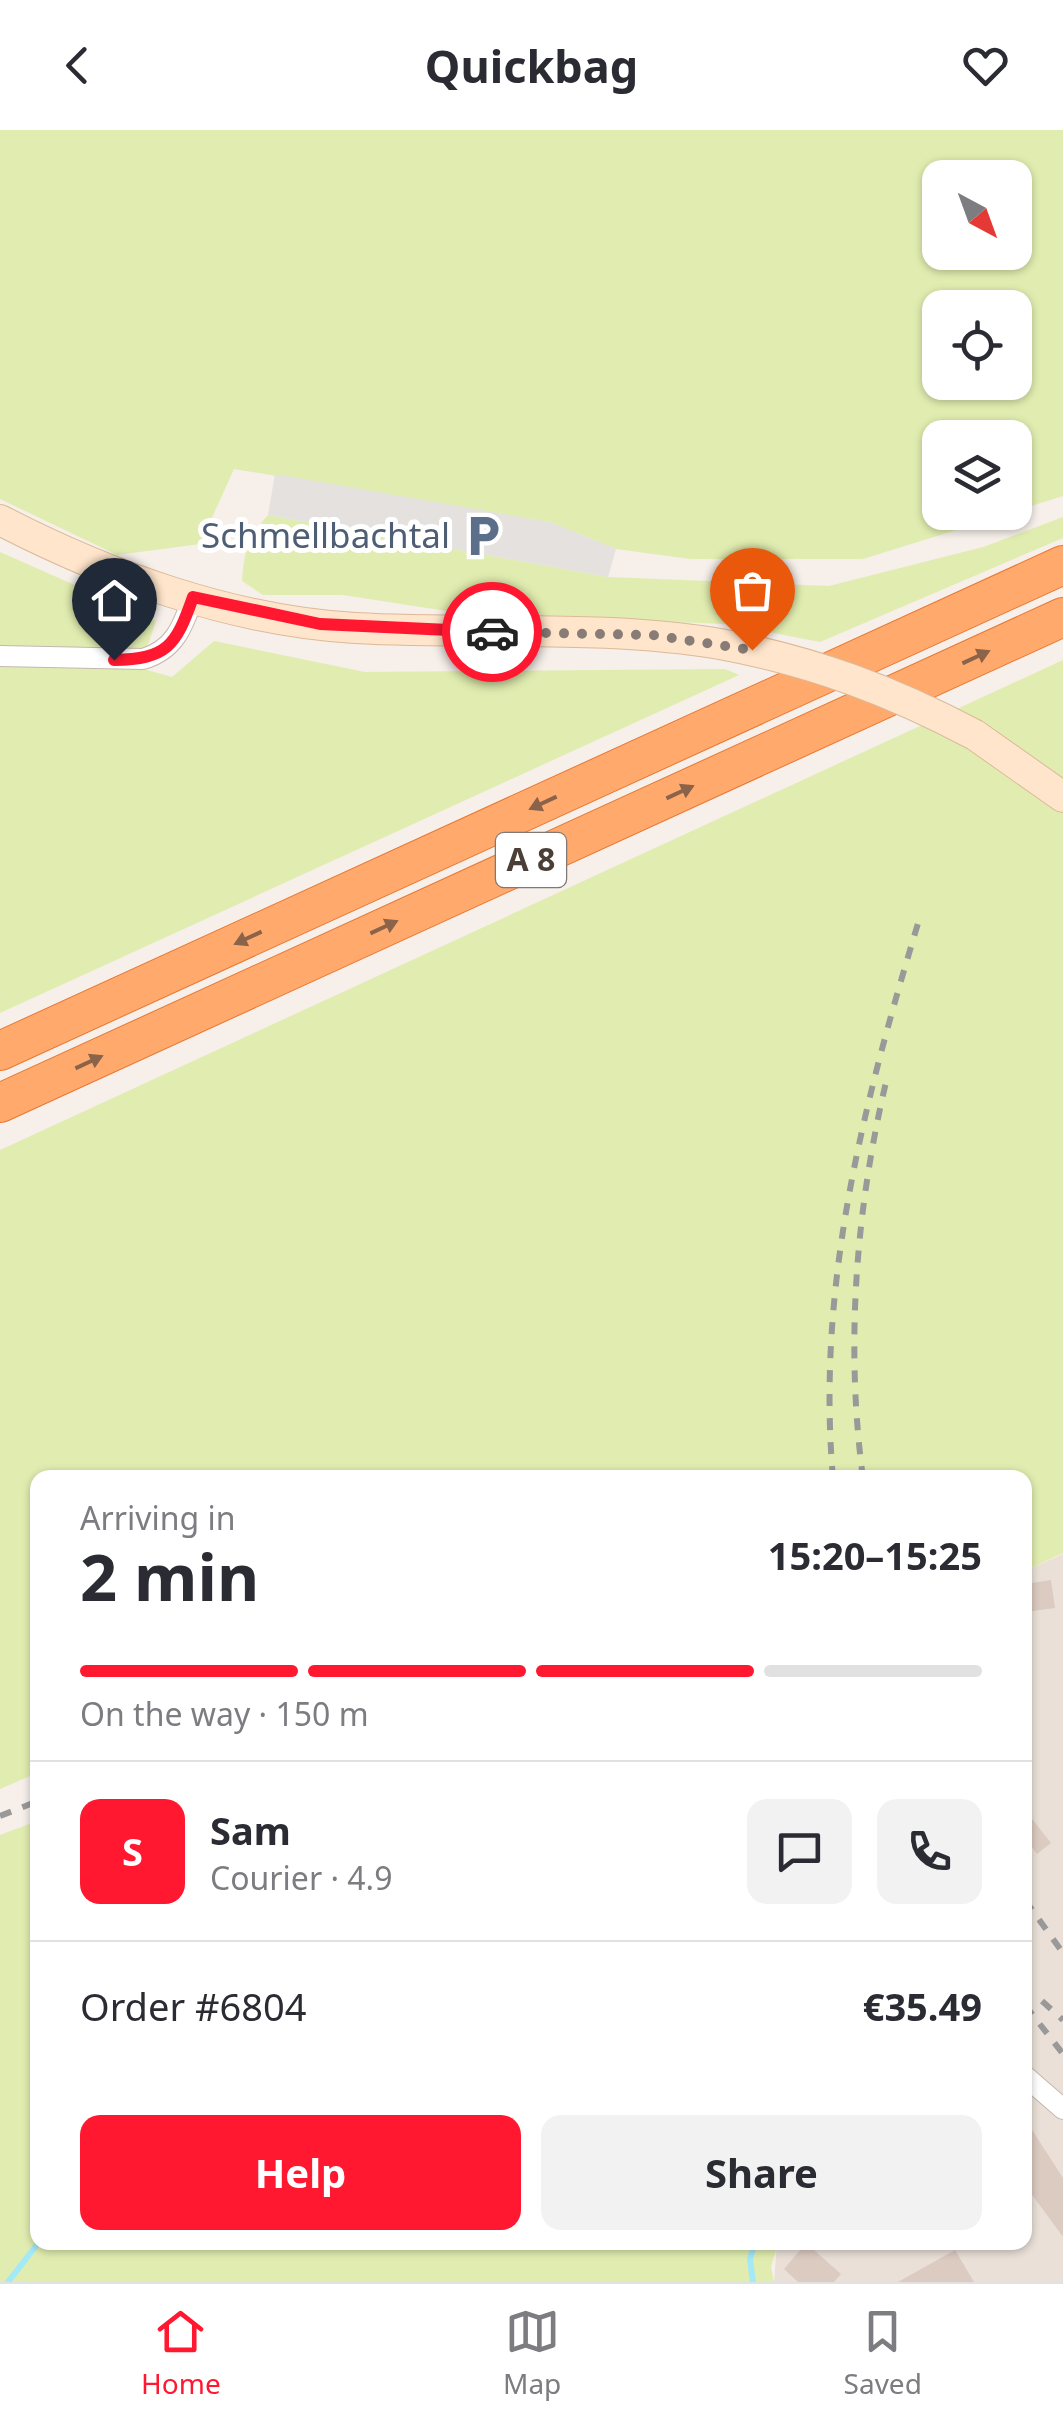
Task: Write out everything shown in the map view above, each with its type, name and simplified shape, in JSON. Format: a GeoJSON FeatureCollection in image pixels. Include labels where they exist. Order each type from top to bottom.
{"type":"FeatureCollection","features":[{"type":"Feature","properties":{"kind":"highway","name":"A 8"},"geometry":{"type":"LineString","coordinates":[[0,1051],[1063,565]]}},
{"type":"Feature","properties":{"kind":"highway","name":"A 8"},"geometry":{"type":"LineString","coordinates":[[0,1103],[1063,617]]}},
{"type":"Feature","properties":{"kind":"main road"},"geometry":{"type":"LineString","coordinates":[[0,520],[116,571],[262,615],[354,628],[629,633],[720,644],[833,670],[916,704],[974,736],[1063,797]]}},
{"type":"Feature","properties":{"kind":"street"},"geometry":{"type":"LineString","coordinates":[[0,656],[142,659],[164,653],[184,623],[193,597]]}},
{"type":"Feature","properties":{"kind":"street"},"geometry":{"type":"LineString","coordinates":[[1032,2082],[1063,2110]]}},
{"type":"Feature","properties":{"kind":"shaded area","name":"Schmellbachtal"},"geometry":{"type":"Polygon","coordinates":[[[275,474],[550,522],[616,549],[608,577],[268,515],[275,474]]]}},
{"type":"Feature","properties":{"kind":"shaded area"},"geometry":{"type":"Polygon","coordinates":[[[1063,1554],[1063,2282],[774,2282],[776,2250],[1032,2250],[1032,1568],[1063,1554]]]}},
{"type":"Feature","properties":{"kind":"green space"},"geometry":{"type":"Polygon","coordinates":[[[0,130],[1063,130],[1063,496],[1032,506],[1032,420],[922,420],[922,530],[956,530],[863,559],[690,559],[616,549],[550,522],[234,469],[200,544],[117,555],[0,499],[0,130]]]}},
{"type":"Feature","properties":{"kind":"green space"},"geometry":{"type":"Polygon","coordinates":[[[268,515],[608,577],[829,586],[983,547],[1063,517],[1063,538],[820,642],[727,624],[472,615],[343,595],[263,595],[242,581],[248,545],[268,515]]]}},
{"type":"Feature","properties":{"kind":"green space"},"geometry":{"type":"Polygon","coordinates":[[[0,552],[156,621],[140,668],[172,677],[214,641],[365,672],[725,669],[739,675],[0,1013],[0,552]]]}},
{"type":"Feature","properties":{"kind":"green space"},"geometry":{"type":"Polygon","coordinates":[[[1063,660],[1063,1553],[1032,1568],[1032,1470],[30,1470],[30,1776],[0,1789],[0,1150],[1063,660]]]}},
{"type":"Feature","properties":{"kind":"green space"},"geometry":{"type":"Polygon","coordinates":[[[30,1824],[30,2250],[776,2250],[771,2267],[774,2282],[0,2282],[0,1835],[30,1824]]]}},
{"type":"Feature","properties":{"kind":"building"},"geometry":{"type":"Polygon","coordinates":[[[1051,1580],[1055,1608],[1032,1611],[1032,1583],[1051,1580]]]}},
{"type":"Feature","properties":{"kind":"building"},"geometry":{"type":"Polygon","coordinates":[[[1032,1819],[1051,1843],[1037,1854],[1032,1847],[1032,1819]]]}},
{"type":"Feature","properties":{"kind":"building"},"geometry":{"type":"Polygon","coordinates":[[[1032,2130],[1063,2178],[1063,2237],[1032,2195],[1032,2130]]]}},
{"type":"Feature","properties":{"kind":"building"},"geometry":{"type":"Polygon","coordinates":[[[800,2250],[814,2250],[841,2274],[834,2282],[798,2282],[784,2269],[800,2250]]]}},
{"type":"Feature","properties":{"kind":"building"},"geometry":{"type":"Polygon","coordinates":[[[955,2250],[974,2282],[898,2282],[955,2250]]]}},
{"type":"Feature","properties":{"kind":"waterway"},"geometry":{"type":"LineString","coordinates":[[8,2282],[33,2250]]}},
{"type":"Feature","properties":{"kind":"waterway"},"geometry":{"type":"LineString","coordinates":[[753,2250],[753,2282]]}},
{"type":"Feature","properties":{"kind":"railway"},"geometry":{"type":"LineString","coordinates":[[833,1470],[830,1406],[838,1265],[863,1126],[919,920]]}},
{"type":"Feature","properties":{"kind":"railway"},"geometry":{"type":"LineString","coordinates":[[862,1470],[855,1378],[857,1276],[868,1176],[887,1078]]}},
{"type":"Feature","properties":{"kind":"railway"},"geometry":{"type":"LineString","coordinates":[[0,1816],[30,1804]]}},
{"type":"Feature","properties":{"kind":"railway"},"geometry":{"type":"LineString","coordinates":[[1032,1910],[1063,1953]]}},
{"type":"Feature","properties":{"kind":"railway"},"geometry":{"type":"LineString","coordinates":[[1042,2001],[1063,2020]]}},
{"type":"Feature","properties":{"kind":"railway"},"geometry":{"type":"LineString","coordinates":[[1032,2014],[1063,2054]]}},
{"type":"Feature","properties":{"kind":"way so far"},"geometry":{"type":"LineString","coordinates":[[492,632],[652,635],[752,650]]}},
{"type":"Feature","properties":{"kind":"place","name":"Schmellbachtal"},"geometry":{"type":"Point","coordinates":[483,536]}},
{"type":"Feature","properties":{"kind":"route"},"geometry":{"type":"LineString","coordinates":[[114,660],[164,653],[184,623],[193,597],[292,621],[354,628],[492,632]]}}]}
